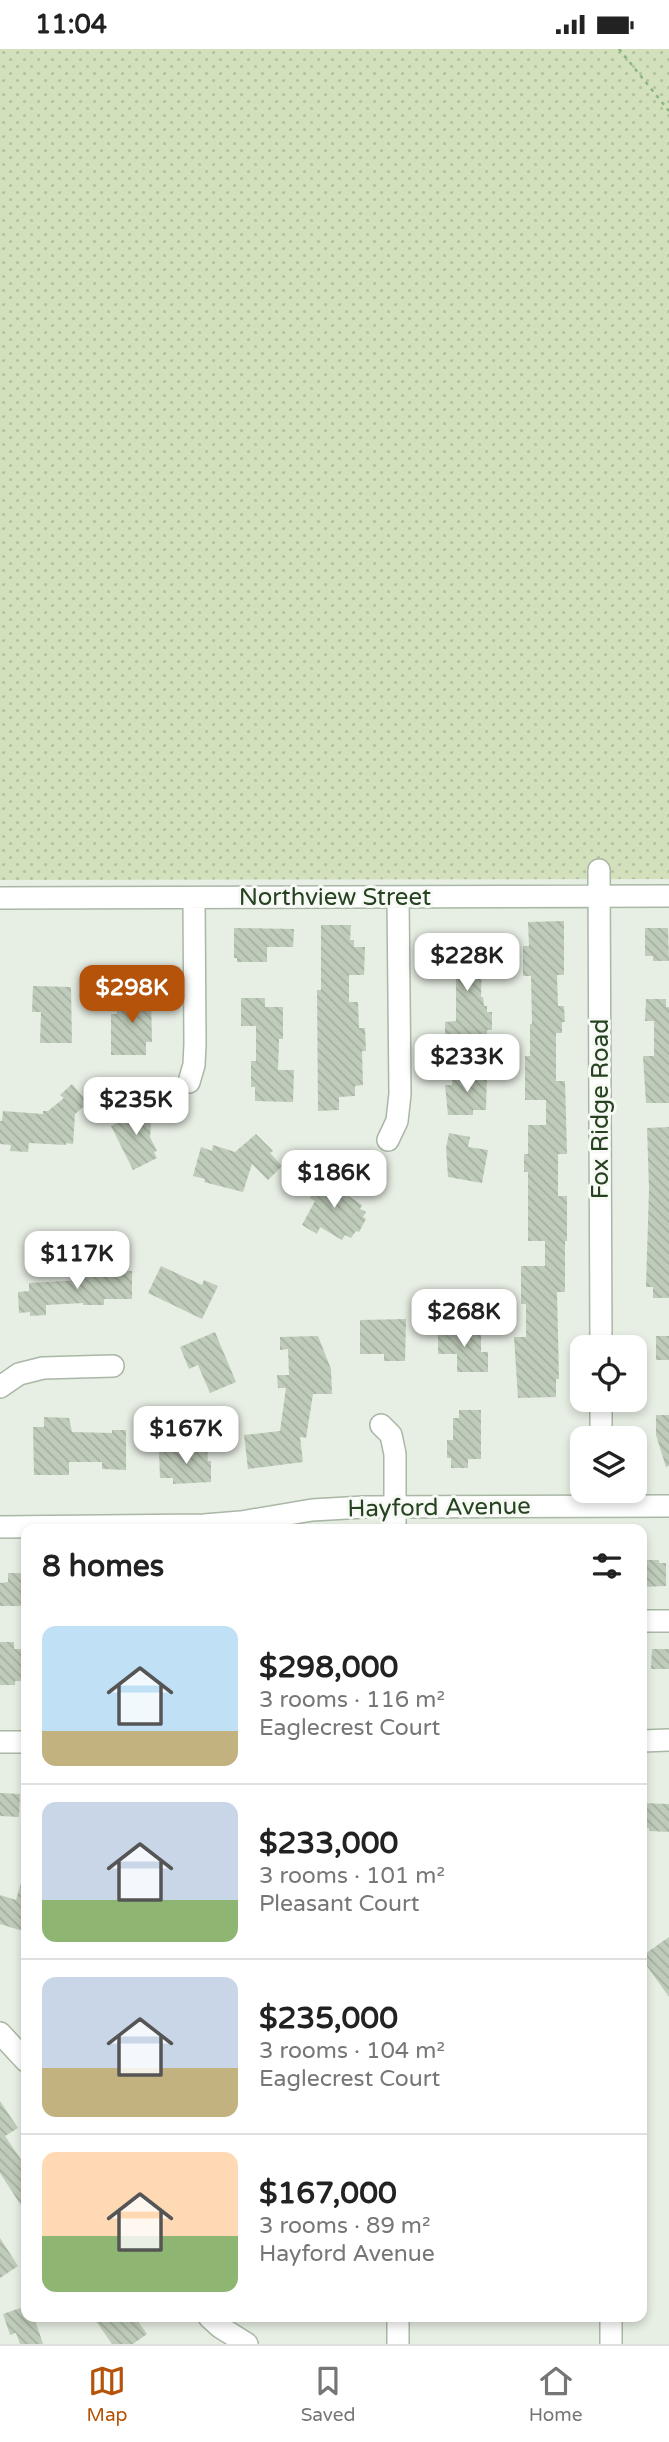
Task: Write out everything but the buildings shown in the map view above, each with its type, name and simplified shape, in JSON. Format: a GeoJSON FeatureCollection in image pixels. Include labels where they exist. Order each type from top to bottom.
{"type":"FeatureCollection","features":[{"type":"Feature","properties":{"kind":"street","name":"Fox Ridge Road"},"geometry":{"type":"LineString","coordinates":[[599,870],[601,1335]]}},
{"type":"Feature","properties":{"kind":"street","name":"Northview Street"},"geometry":{"type":"LineString","coordinates":[[0,898],[669,896]]}},
{"type":"Feature","properties":{"kind":"street"},"geometry":{"type":"LineString","coordinates":[[388,1140],[397,1121],[400,1094],[398,897]]}},
{"type":"Feature","properties":{"kind":"street"},"geometry":{"type":"LineString","coordinates":[[189,1082],[194,1065],[195,1044],[194,898]]}},
{"type":"Feature","properties":{"kind":"street"},"geometry":{"type":"LineString","coordinates":[[0,1387],[19,1374],[43,1368],[113,1366]]}},
{"type":"Feature","properties":{"kind":"street"},"geometry":{"type":"LineString","coordinates":[[381,1425],[391,1434],[395,1454],[395,1524]]}},
{"type":"Feature","properties":{"kind":"street","name":"Hayford Avenue"},"geometry":{"type":"LineString","coordinates":[[216,1524],[313,1510],[570,1500]]}},
{"type":"Feature","properties":{"kind":"street","name":"Hayford Avenue"},"geometry":{"type":"LineString","coordinates":[[640,1503],[669,1506]]}},
{"type":"Feature","properties":{"kind":"street","name":"Hayford Avenue"},"geometry":{"type":"LineString","coordinates":[[0,1527],[21,1527]]}},
{"type":"Feature","properties":{"kind":"street"},"geometry":{"type":"LineString","coordinates":[[647,1621],[669,1621]]}},
{"type":"Feature","properties":{"kind":"street"},"geometry":{"type":"LineString","coordinates":[[647,1741],[669,1741]]}},
{"type":"Feature","properties":{"kind":"street"},"geometry":{"type":"LineString","coordinates":[[0,1742],[21,1742]]}},
{"type":"Feature","properties":{"kind":"street"},"geometry":{"type":"LineString","coordinates":[[0,2033],[21,2056]]}},
{"type":"Feature","properties":{"kind":"street"},"geometry":{"type":"LineString","coordinates":[[398,2322],[398,2344]]}},
{"type":"Feature","properties":{"kind":"street"},"geometry":{"type":"LineString","coordinates":[[611,2322],[611,2344]]}},
{"type":"Feature","properties":{"kind":"street"},"geometry":{"type":"LineString","coordinates":[[213,2329],[247,2344]]}},
{"type":"Feature","properties":{"kind":"path"},"geometry":{"type":"LineString","coordinates":[[619,49],[669,111]]}},
{"type":"Feature","properties":{"kind":"green space"},"geometry":{"type":"Polygon","coordinates":[[[0,49],[669,49],[669,879],[0,880],[0,49]]]}}]}
